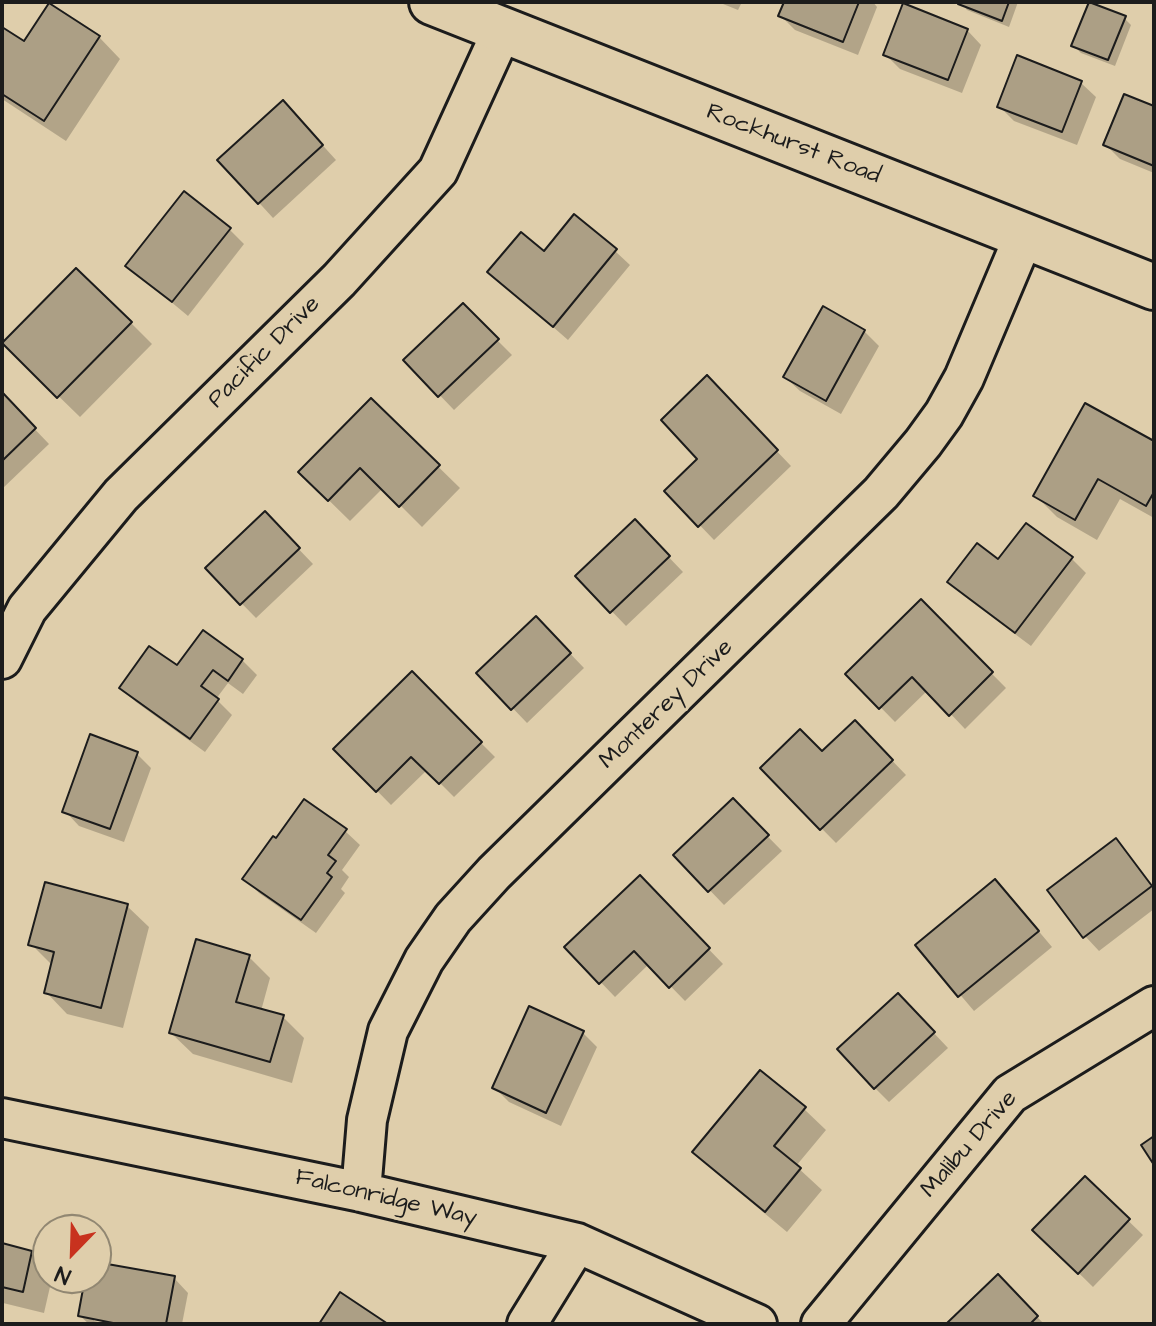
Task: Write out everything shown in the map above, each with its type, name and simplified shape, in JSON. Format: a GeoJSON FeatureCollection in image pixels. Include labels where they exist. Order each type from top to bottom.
{"type":"FeatureCollection","features":[{"type":"Feature","properties":{"kind":"street","name":"Rockhurst Road"},"geometry":{"type":"LineString","coordinates":[[432,2],[1154,287]]}},
{"type":"Feature","properties":{"kind":"street","name":"Pacific Drive"},"geometry":{"type":"LineString","coordinates":[[2,659],[27,609],[121,495],[339,280],[438,171],[502,31]]}},
{"type":"Feature","properties":{"kind":"street","name":"Monterey Drive"},"geometry":{"type":"LineString","coordinates":[[361,1192],[367,1120],[388,1031],[418,971],[445,928],[494,873],[881,493],[923,443],[964,378],[1024,236]]}},
{"type":"Feature","properties":{"kind":"street","name":"Malibu Drive"},"geometry":{"type":"LineString","coordinates":[[821,1324],[1010,1094],[1154,1006]]}},
{"type":"Feature","properties":{"kind":"street","name":"Falconridge Way"},"geometry":{"type":"LineString","coordinates":[[2,1118],[361,1192],[577,1243],[757,1324]]}},
{"type":"Feature","properties":{"kind":"street"},"geometry":{"type":"LineString","coordinates":[[527,1324],[577,1243]]}},
{"type":"Feature","properties":{"kind":"building"},"geometry":{"type":"Polygon","coordinates":[[[784,2],[859,2],[843,42],[778,16],[784,2]]]}},
{"type":"Feature","properties":{"kind":"building"},"geometry":{"type":"Polygon","coordinates":[[[959,2],[1009,2],[1002,21],[959,2]]]}},
{"type":"Feature","properties":{"kind":"building"},"geometry":{"type":"Polygon","coordinates":[[[1089,2],[1126,16],[1108,60],[1071,46],[1089,2]]]}},
{"type":"Feature","properties":{"kind":"building"},"geometry":{"type":"Polygon","coordinates":[[[49,3],[100,36],[44,121],[2,94],[2,27],[24,41],[49,3]]]}},
{"type":"Feature","properties":{"kind":"building"},"geometry":{"type":"Polygon","coordinates":[[[903,3],[968,29],[948,80],[883,55],[903,3]]]}},
{"type":"Feature","properties":{"kind":"building"},"geometry":{"type":"Polygon","coordinates":[[[1017,55],[1082,81],[1062,132],[997,107],[1017,55]]]}},
{"type":"Feature","properties":{"kind":"building"},"geometry":{"type":"Polygon","coordinates":[[[1124,94],[1154,106],[1154,166],[1103,145],[1124,94]]]}},
{"type":"Feature","properties":{"kind":"building"},"geometry":{"type":"Polygon","coordinates":[[[283,100],[323,145],[258,204],[217,160],[283,100]]]}},
{"type":"Feature","properties":{"kind":"building"},"geometry":{"type":"Polygon","coordinates":[[[184,191],[231,228],[172,302],[125,266],[184,191]]]}},
{"type":"Feature","properties":{"kind":"building"},"geometry":{"type":"Polygon","coordinates":[[[574,214],[617,249],[553,327],[487,272],[521,232],[544,251],[574,214]]]}},
{"type":"Feature","properties":{"kind":"building"},"geometry":{"type":"Polygon","coordinates":[[[76,268],[132,322],[57,398],[2,343],[76,268]]]}},
{"type":"Feature","properties":{"kind":"building"},"geometry":{"type":"Polygon","coordinates":[[[463,303],[499,339],[438,397],[403,360],[463,303]]]}},
{"type":"Feature","properties":{"kind":"building"},"geometry":{"type":"Polygon","coordinates":[[[823,306],[865,330],[826,401],[783,377],[823,306]]]}},
{"type":"Feature","properties":{"kind":"building"},"geometry":{"type":"Polygon","coordinates":[[[707,375],[778,450],[698,527],[664,491],[697,459],[661,420],[707,375]]]}},
{"type":"Feature","properties":{"kind":"building"},"geometry":{"type":"Polygon","coordinates":[[[2,392],[36,428],[2,461],[2,392]]]}},
{"type":"Feature","properties":{"kind":"building"},"geometry":{"type":"Polygon","coordinates":[[[371,398],[440,465],[399,507],[360,468],[328,501],[298,472],[371,398]]]}},
{"type":"Feature","properties":{"kind":"building"},"geometry":{"type":"Polygon","coordinates":[[[1085,403],[1154,441],[1154,492],[1146,506],[1098,479],[1075,520],[1033,496],[1085,403]]]}},
{"type":"Feature","properties":{"kind":"building"},"geometry":{"type":"Polygon","coordinates":[[[265,511],[300,548],[240,605],[205,568],[265,511]]]}},
{"type":"Feature","properties":{"kind":"building"},"geometry":{"type":"Polygon","coordinates":[[[635,519],[670,556],[610,613],[575,576],[635,519]]]}},
{"type":"Feature","properties":{"kind":"building"},"geometry":{"type":"Polygon","coordinates":[[[1026,523],[1073,557],[1015,633],[947,582],[977,543],[998,559],[1026,523]]]}},
{"type":"Feature","properties":{"kind":"building"},"geometry":{"type":"Polygon","coordinates":[[[921,599],[993,672],[949,716],[912,677],[879,709],[845,674],[921,599]]]}},
{"type":"Feature","properties":{"kind":"building"},"geometry":{"type":"Polygon","coordinates":[[[536,616],[571,653],[511,710],[476,673],[536,616]]]}},
{"type":"Feature","properties":{"kind":"building"},"geometry":{"type":"Polygon","coordinates":[[[203,630],[243,659],[228,681],[213,670],[201,686],[219,699],[190,739],[119,688],[149,646],[177,665],[203,630]]]}},
{"type":"Feature","properties":{"kind":"building"},"geometry":{"type":"Polygon","coordinates":[[[412,671],[482,742],[439,784],[411,757],[376,792],[333,749],[412,671]]]}},
{"type":"Feature","properties":{"kind":"building"},"geometry":{"type":"Polygon","coordinates":[[[855,720],[893,760],[820,830],[760,768],[800,729],[822,751],[855,720]]]}},
{"type":"Feature","properties":{"kind":"building"},"geometry":{"type":"Polygon","coordinates":[[[90,734],[138,752],[110,829],[62,812],[90,734]]]}},
{"type":"Feature","properties":{"kind":"building"},"geometry":{"type":"Polygon","coordinates":[[[733,798],[769,835],[708,892],[673,855],[733,798]]]}},
{"type":"Feature","properties":{"kind":"building"},"geometry":{"type":"Polygon","coordinates":[[[304,799],[347,829],[328,855],[336,861],[327,873],[332,877],[301,920],[242,879],[304,799]]]}},
{"type":"Feature","properties":{"kind":"building"},"geometry":{"type":"Polygon","coordinates":[[[1116,838],[1152,886],[1083,938],[1047,890],[1116,838]]]}},
{"type":"Feature","properties":{"kind":"building"},"geometry":{"type":"Polygon","coordinates":[[[640,875],[710,948],[669,988],[634,951],[599,984],[564,947],[640,875]]]}},
{"type":"Feature","properties":{"kind":"building"},"geometry":{"type":"Polygon","coordinates":[[[995,879],[1039,931],[958,997],[915,945],[995,879]]]}},
{"type":"Feature","properties":{"kind":"building"},"geometry":{"type":"Polygon","coordinates":[[[45,882],[128,904],[101,1008],[44,993],[54,952],[28,945],[45,882]]]}},
{"type":"Feature","properties":{"kind":"building"},"geometry":{"type":"Polygon","coordinates":[[[196,939],[250,955],[236,1002],[284,1015],[270,1062],[169,1033],[196,939]]]}},
{"type":"Feature","properties":{"kind":"building"},"geometry":{"type":"Polygon","coordinates":[[[898,993],[935,1032],[874,1089],[837,1049],[898,993]]]}},
{"type":"Feature","properties":{"kind":"building"},"geometry":{"type":"Polygon","coordinates":[[[529,1006],[584,1031],[546,1113],[492,1088],[529,1006]]]}},
{"type":"Feature","properties":{"kind":"building"},"geometry":{"type":"Polygon","coordinates":[[[760,1070],[806,1107],[774,1146],[801,1168],[765,1212],[692,1152],[760,1070]]]}},
{"type":"Feature","properties":{"kind":"building"},"geometry":{"type":"Polygon","coordinates":[[[1154,1136],[1154,1165],[1141,1145],[1154,1136]]]}},
{"type":"Feature","properties":{"kind":"building"},"geometry":{"type":"Polygon","coordinates":[[[1085,1176],[1130,1219],[1078,1274],[1032,1230],[1085,1176]]]}},
{"type":"Feature","properties":{"kind":"building"},"geometry":{"type":"Polygon","coordinates":[[[2,1243],[32,1251],[23,1292],[2,1287],[2,1243]]]}},
{"type":"Feature","properties":{"kind":"building"},"geometry":{"type":"Polygon","coordinates":[[[112,1265],[175,1276],[166,1324],[118,1324],[78,1316],[82,1294],[112,1294],[112,1265]]]}},
{"type":"Feature","properties":{"kind":"building"},"geometry":{"type":"Polygon","coordinates":[[[998,1274],[1038,1316],[1030,1324],[946,1324],[998,1274]]]}},
{"type":"Feature","properties":{"kind":"building"},"geometry":{"type":"Polygon","coordinates":[[[340,1292],[388,1324],[319,1324],[340,1292]]]}}]}
